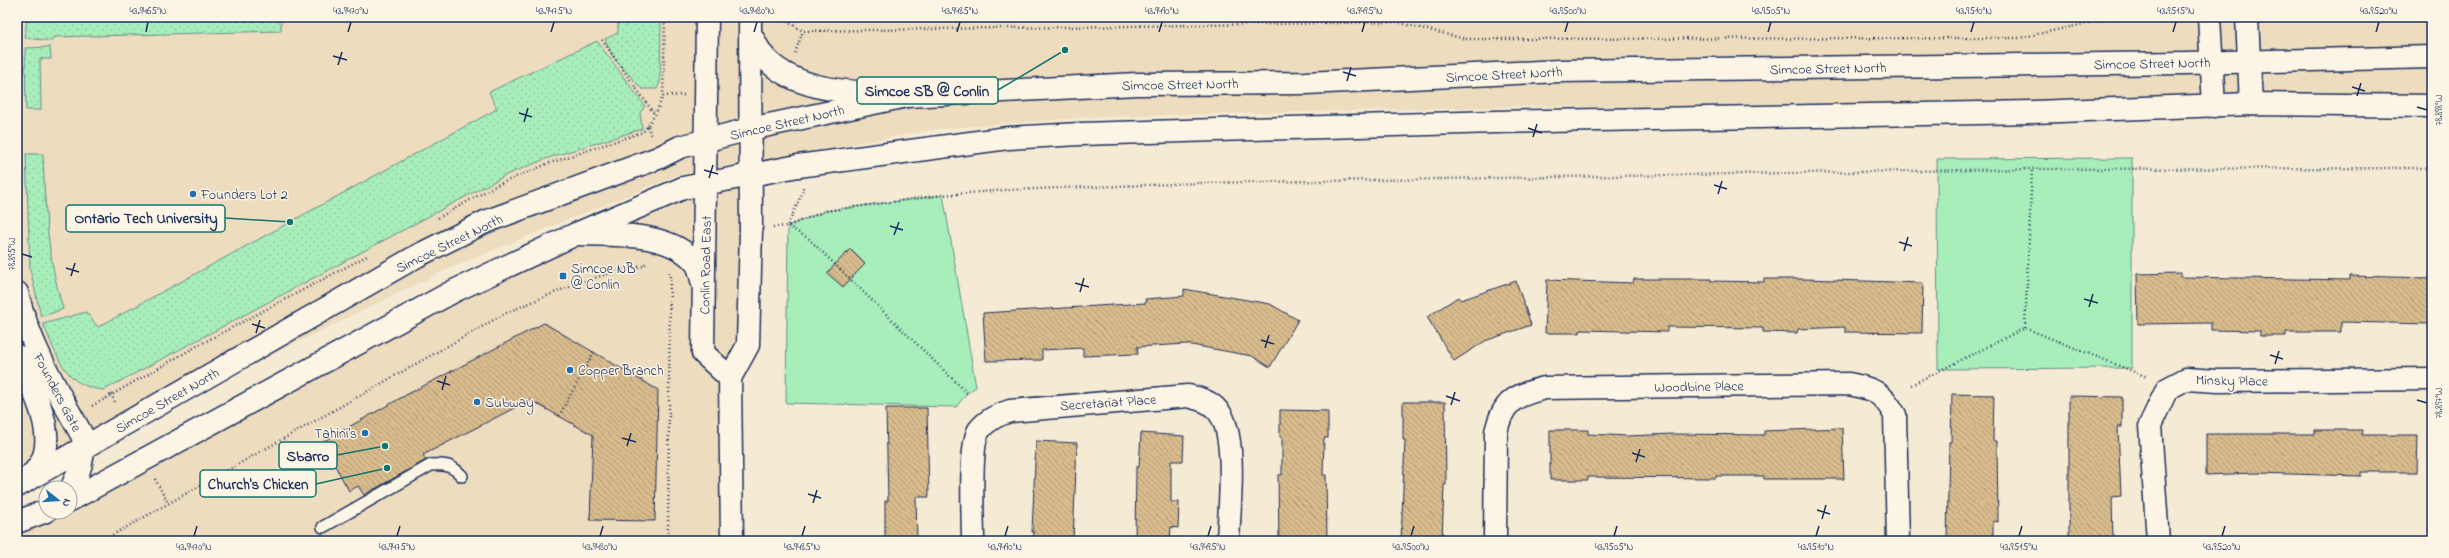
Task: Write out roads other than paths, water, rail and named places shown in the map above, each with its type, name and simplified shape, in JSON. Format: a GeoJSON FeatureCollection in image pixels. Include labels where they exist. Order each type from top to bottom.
{"type":"FeatureCollection","features":[{"type":"Feature","properties":{"kind":"main road","name":"Conlin Road East"},"geometry":{"type":"LineString","coordinates":[[707,17],[704,353],[730,378]]}},
{"type":"Feature","properties":{"kind":"main road"},"geometry":{"type":"LineString","coordinates":[[2209,17],[2214,106]]}},
{"type":"Feature","properties":{"kind":"main road"},"geometry":{"type":"LineString","coordinates":[[2247,17],[2251,104]]}},
{"type":"Feature","properties":{"kind":"main road"},"geometry":{"type":"LineString","coordinates":[[750,25],[766,60],[786,76],[812,86],[907,96]]}},
{"type":"Feature","properties":{"kind":"main road"},"geometry":{"type":"LineString","coordinates":[[732,541],[730,378],[748,345],[750,25]]}},
{"type":"Feature","properties":{"kind":"main road","name":"Simcoe Street North"},"geometry":{"type":"LineString","coordinates":[[20,484],[404,264],[485,222],[658,158],[680,147],[750,129],[907,96],[1137,84],[1306,83],[1559,71],[2249,62],[2432,57]]}},
{"type":"Feature","properties":{"kind":"main road"},"geometry":{"type":"LineString","coordinates":[[78,496],[454,291],[576,234],[683,188],[798,166],[1008,138],[1080,134],[1496,122],[2033,112],[2251,104],[2432,106]]}},
{"type":"Feature","properties":{"kind":"main road"},"geometry":{"type":"LineString","coordinates":[[576,234],[626,236],[655,240],[682,250],[697,264],[705,292]]}},
{"type":"Feature","properties":{"kind":"main road","name":"Founders Gate"},"geometry":{"type":"LineString","coordinates":[[17,293],[27,330],[35,350],[82,437],[84,448],[80,471],[76,480]]}},
{"type":"Feature","properties":{"kind":"main road","name":"Founders Gate"},"geometry":{"type":"LineString","coordinates":[[17,356],[35,393],[44,424],[46,446],[39,466],[20,484]]}},
{"type":"Feature","properties":{"kind":"main road","name":"Minsky Place"},"geometry":{"type":"LineString","coordinates":[[2158,541],[2150,425],[2167,389],[2186,379],[2218,381],[2432,379]]}},
{"type":"Feature","properties":{"kind":"main road","name":"Woodbine Place"},"geometry":{"type":"LineString","coordinates":[[1495,541],[1496,432],[1500,414],[1508,403],[1524,392],[1545,388],[1849,384],[1872,389],[1886,400],[1896,415],[1898,541]]}},
{"type":"Feature","properties":{"kind":"main road","name":"Secretariat Place"},"geometry":{"type":"LineString","coordinates":[[973,541],[974,447],[979,431],[991,418],[1010,411],[1188,396],[1206,401],[1219,411],[1228,429],[1230,447],[1228,541]]}},
{"type":"Feature","properties":{"kind":"main road"},"geometry":{"type":"LineString","coordinates":[[17,522],[38,514]]}},
{"type":"Feature","properties":{"kind":"lane"},"geometry":{"type":"LineString","coordinates":[[323,527],[431,465],[447,464],[454,467],[462,476]]}},
{"type":"Feature","properties":{"kind":"place","name":"Simcoe SB @ Conlin"},"geometry":{"type":"Point","coordinates":[1065,50]}},
{"type":"Feature","properties":{"kind":"place","name":"Founders Lot 2"},"geometry":{"type":"Point","coordinates":[193,194]}},
{"type":"Feature","properties":{"kind":"place","name":"Ontario Tech University"},"geometry":{"type":"Point","coordinates":[290,222]}},
{"type":"Feature","properties":{"kind":"place","name":"Simcoe NB @ Conlin"},"geometry":{"type":"Point","coordinates":[563,276]}},
{"type":"Feature","properties":{"kind":"place","name":"Copper Branch"},"geometry":{"type":"Point","coordinates":[570,370]}},
{"type":"Feature","properties":{"kind":"place","name":"Subway"},"geometry":{"type":"Point","coordinates":[477,402]}},
{"type":"Feature","properties":{"kind":"place","name":"Tahini’s"},"geometry":{"type":"Point","coordinates":[365,433]}},
{"type":"Feature","properties":{"kind":"place","name":"Sbarro"},"geometry":{"type":"Point","coordinates":[385,446]}},
{"type":"Feature","properties":{"kind":"place","name":"Church's Chicken"},"geometry":{"type":"Point","coordinates":[387,468]}}]}
